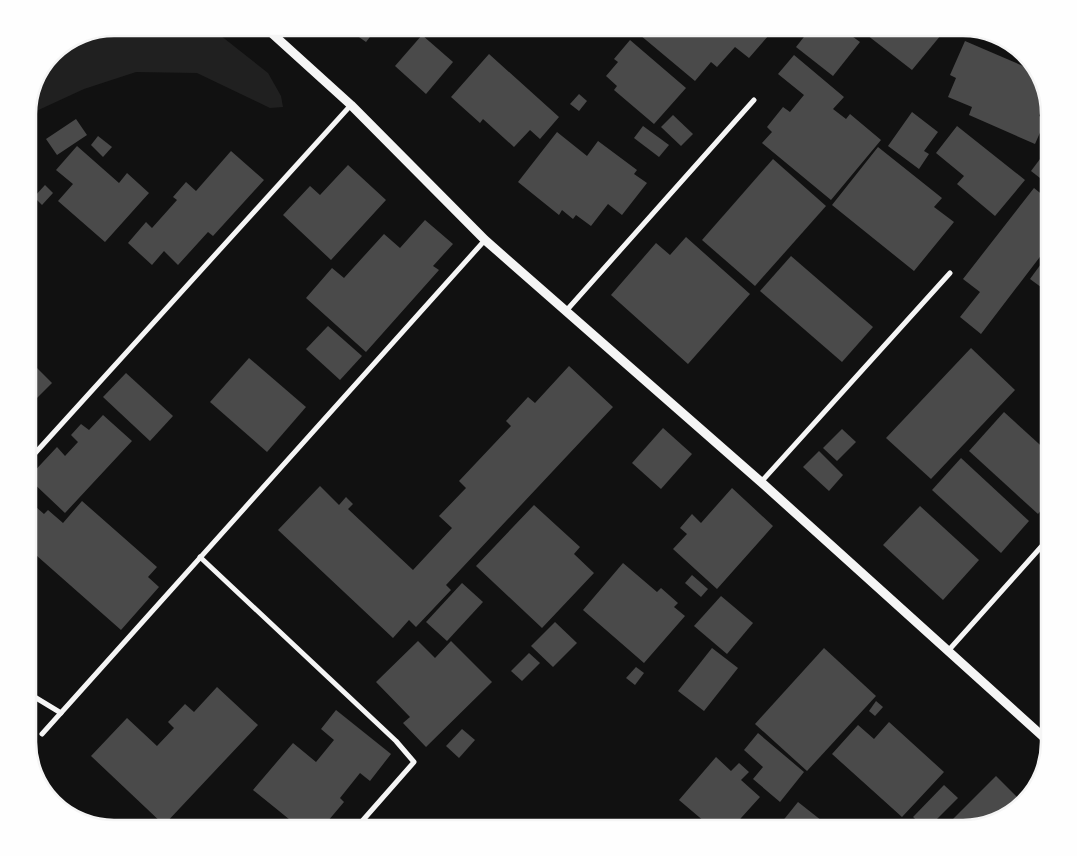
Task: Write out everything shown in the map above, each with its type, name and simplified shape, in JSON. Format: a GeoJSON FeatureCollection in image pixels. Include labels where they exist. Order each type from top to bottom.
{"type":"FeatureCollection","features":[{"type":"Feature","properties":{"kind":"street"},"geometry":{"type":"LineString","coordinates":[[275,36],[351,105],[485,240],[761,482],[1041,735]]}},
{"type":"Feature","properties":{"kind":"street"},"geometry":{"type":"LineString","coordinates":[[566,311],[754,100]]}},
{"type":"Feature","properties":{"kind":"street"},"geometry":{"type":"LineString","coordinates":[[36,452],[351,105]]}},
{"type":"Feature","properties":{"kind":"street"},"geometry":{"type":"LineString","coordinates":[[42,734],[485,240]]}},
{"type":"Feature","properties":{"kind":"street"},"geometry":{"type":"LineString","coordinates":[[761,482],[950,273]]}},
{"type":"Feature","properties":{"kind":"street"},"geometry":{"type":"LineString","coordinates":[[948,650],[1041,548]]}},
{"type":"Feature","properties":{"kind":"street"},"geometry":{"type":"LineString","coordinates":[[200,557],[396,741],[414,762],[363,820]]}},
{"type":"Feature","properties":{"kind":"street"},"geometry":{"type":"LineString","coordinates":[[36,698],[60,713]]}},
{"type":"Feature","properties":{"kind":"shaded area"},"geometry":{"type":"Polygon","coordinates":[[[115,36],[221,36],[268,73],[281,96],[283,107],[270,108],[197,73],[136,72],[84,89],[36,111],[42,85],[49,71],[71,49],[85,42],[115,36]]]}},
{"type":"Feature","properties":{"kind":"building"},"geometry":{"type":"Polygon","coordinates":[[[358,36],[371,36],[366,42],[358,36]]]}},
{"type":"Feature","properties":{"kind":"building"},"geometry":{"type":"Polygon","coordinates":[[[421,36],[453,62],[426,94],[395,66],[421,36]]]}},
{"type":"Feature","properties":{"kind":"building"},"geometry":{"type":"Polygon","coordinates":[[[641,36],[768,36],[749,58],[735,47],[717,67],[711,62],[695,81],[641,36]]]}},
{"type":"Feature","properties":{"kind":"building"},"geometry":{"type":"Polygon","coordinates":[[[805,36],[852,36],[860,42],[833,76],[796,47],[805,36]]]}},
{"type":"Feature","properties":{"kind":"building"},"geometry":{"type":"Polygon","coordinates":[[[868,36],[940,36],[912,70],[868,36]]]}},
{"type":"Feature","properties":{"kind":"building"},"geometry":{"type":"Polygon","coordinates":[[[630,40],[686,88],[654,124],[614,90],[617,86],[606,76],[618,62],[614,59],[630,40]]]}},
{"type":"Feature","properties":{"kind":"building"},"geometry":{"type":"Polygon","coordinates":[[[965,41],[1025,67],[1033,80],[1040,104],[1041,130],[1035,144],[969,115],[972,107],[948,97],[956,78],[950,75],[965,41]]]}},
{"type":"Feature","properties":{"kind":"building"},"geometry":{"type":"Polygon","coordinates":[[[489,54],[559,117],[540,139],[530,130],[514,147],[483,119],[480,123],[451,97],[489,54]]]}},
{"type":"Feature","properties":{"kind":"building"},"geometry":{"type":"Polygon","coordinates":[[[794,55],[844,97],[833,109],[846,119],[850,114],[881,140],[831,200],[762,143],[772,132],[767,127],[783,107],[790,112],[804,95],[778,74],[794,55]]]}},
{"type":"Feature","properties":{"kind":"building"},"geometry":{"type":"Polygon","coordinates":[[[579,94],[587,101],[579,111],[570,104],[579,94]]]}},
{"type":"Feature","properties":{"kind":"building"},"geometry":{"type":"Polygon","coordinates":[[[912,112],[938,132],[924,151],[929,154],[919,169],[888,146],[912,112]]]}},
{"type":"Feature","properties":{"kind":"building"},"geometry":{"type":"Polygon","coordinates":[[[673,115],[693,134],[681,146],[661,127],[673,115]]]}},
{"type":"Feature","properties":{"kind":"building"},"geometry":{"type":"Polygon","coordinates":[[[76,119],[87,135],[57,155],[46,139],[76,119]]]}},
{"type":"Feature","properties":{"kind":"building"},"geometry":{"type":"Polygon","coordinates":[[[643,126],[669,145],[659,157],[634,138],[643,126]]]}},
{"type":"Feature","properties":{"kind":"building"},"geometry":{"type":"Polygon","coordinates":[[[957,126],[1025,180],[995,216],[957,184],[964,176],[936,153],[957,126]]]}},
{"type":"Feature","properties":{"kind":"building"},"geometry":{"type":"Polygon","coordinates":[[[557,132],[587,156],[598,141],[637,170],[634,174],[647,183],[622,215],[608,204],[591,226],[576,215],[573,219],[562,210],[559,215],[518,182],[557,132]]]}},
{"type":"Feature","properties":{"kind":"building"},"geometry":{"type":"Polygon","coordinates":[[[98,136],[112,147],[103,157],[91,145],[98,136]]]}},
{"type":"Feature","properties":{"kind":"building"},"geometry":{"type":"Polygon","coordinates":[[[77,146],[119,183],[127,173],[149,193],[105,242],[58,201],[73,184],[56,170],[77,146]]]}},
{"type":"Feature","properties":{"kind":"building"},"geometry":{"type":"Polygon","coordinates":[[[878,147],[942,198],[934,207],[954,222],[914,271],[832,205],[878,147]]]}},
{"type":"Feature","properties":{"kind":"building"},"geometry":{"type":"Polygon","coordinates":[[[231,151],[264,180],[213,236],[208,232],[178,265],[164,251],[152,265],[128,243],[146,222],[152,228],[177,200],[173,197],[186,182],[196,191],[231,151]]]}},
{"type":"Feature","properties":{"kind":"building"},"geometry":{"type":"Polygon","coordinates":[[[1041,158],[1041,179],[1031,171],[1041,158]]]}},
{"type":"Feature","properties":{"kind":"building"},"geometry":{"type":"Polygon","coordinates":[[[773,159],[826,206],[755,286],[702,240],[773,159]]]}},
{"type":"Feature","properties":{"kind":"building"},"geometry":{"type":"Polygon","coordinates":[[[348,165],[386,200],[331,260],[283,215],[310,186],[320,195],[348,165]]]}},
{"type":"Feature","properties":{"kind":"building"},"geometry":{"type":"Polygon","coordinates":[[[45,185],[53,193],[42,205],[36,199],[36,195],[45,185]]]}},
{"type":"Feature","properties":{"kind":"building"},"geometry":{"type":"Polygon","coordinates":[[[1034,188],[1041,194],[1041,255],[981,334],[960,317],[980,292],[963,279],[1034,188]]]}},
{"type":"Feature","properties":{"kind":"building"},"geometry":{"type":"Polygon","coordinates":[[[425,220],[453,244],[433,266],[439,270],[366,352],[306,298],[332,268],[344,278],[384,234],[400,248],[425,220]]]}},
{"type":"Feature","properties":{"kind":"building"},"geometry":{"type":"Polygon","coordinates":[[[686,237],[750,294],[688,364],[611,295],[656,243],[670,255],[686,237]]]}},
{"type":"Feature","properties":{"kind":"building"},"geometry":{"type":"Polygon","coordinates":[[[791,256],[873,327],[842,362],[760,291],[791,256]]]}},
{"type":"Feature","properties":{"kind":"building"},"geometry":{"type":"Polygon","coordinates":[[[1041,264],[1041,287],[1030,279],[1041,264]]]}},
{"type":"Feature","properties":{"kind":"building"},"geometry":{"type":"Polygon","coordinates":[[[328,326],[362,356],[340,380],[306,349],[328,326]]]}},
{"type":"Feature","properties":{"kind":"building"},"geometry":{"type":"Polygon","coordinates":[[[971,348],[1015,390],[931,479],[886,438],[971,348]]]}},
{"type":"Feature","properties":{"kind":"building"},"geometry":{"type":"Polygon","coordinates":[[[249,358],[306,407],[267,452],[210,402],[249,358]]]}},
{"type":"Feature","properties":{"kind":"building"},"geometry":{"type":"Polygon","coordinates":[[[569,366],[613,407],[446,585],[451,590],[416,627],[409,620],[393,638],[278,530],[320,486],[339,505],[346,497],[353,504],[348,509],[413,570],[452,528],[439,516],[466,488],[459,481],[511,426],[506,421],[528,397],[535,403],[569,366]]]}},
{"type":"Feature","properties":{"kind":"building"},"geometry":{"type":"Polygon","coordinates":[[[36,367],[52,383],[36,399],[36,367]]]}},
{"type":"Feature","properties":{"kind":"building"},"geometry":{"type":"Polygon","coordinates":[[[126,373],[173,416],[150,441],[103,397],[126,373]]]}},
{"type":"Feature","properties":{"kind":"building"},"geometry":{"type":"Polygon","coordinates":[[[1004,412],[1041,446],[1041,510],[1038,514],[969,451],[1004,412]]]}},
{"type":"Feature","properties":{"kind":"building"},"geometry":{"type":"Polygon","coordinates":[[[103,415],[132,441],[65,513],[36,486],[36,469],[57,447],[65,456],[78,442],[71,435],[81,424],[89,430],[103,415]]]}},
{"type":"Feature","properties":{"kind":"building"},"geometry":{"type":"Polygon","coordinates":[[[663,428],[692,454],[661,489],[632,463],[663,428]]]}},
{"type":"Feature","properties":{"kind":"building"},"geometry":{"type":"Polygon","coordinates":[[[842,429],[856,442],[837,461],[823,448],[842,429]]]}},
{"type":"Feature","properties":{"kind":"building"},"geometry":{"type":"Polygon","coordinates":[[[819,451],[843,475],[829,491],[803,467],[819,451]]]}},
{"type":"Feature","properties":{"kind":"building"},"geometry":{"type":"Polygon","coordinates":[[[961,458],[1029,521],[1001,553],[932,490],[961,458]]]}},
{"type":"Feature","properties":{"kind":"building"},"geometry":{"type":"Polygon","coordinates":[[[732,488],[773,526],[717,589],[673,549],[687,534],[680,528],[692,514],[701,523],[732,488]]]}},
{"type":"Feature","properties":{"kind":"building"},"geometry":{"type":"Polygon","coordinates":[[[82,501],[157,567],[148,577],[159,587],[121,630],[36,555],[36,507],[44,514],[48,510],[63,523],[82,501]]]}},
{"type":"Feature","properties":{"kind":"building"},"geometry":{"type":"Polygon","coordinates":[[[534,505],[580,547],[574,554],[594,573],[542,628],[476,566],[534,505]]]}},
{"type":"Feature","properties":{"kind":"building"},"geometry":{"type":"Polygon","coordinates":[[[920,506],[979,560],[943,600],[883,545],[920,506]]]}},
{"type":"Feature","properties":{"kind":"building"},"geometry":{"type":"Polygon","coordinates":[[[623,563],[657,592],[661,588],[678,603],[674,607],[685,616],[644,663],[583,610],[623,563]]]}},
{"type":"Feature","properties":{"kind":"building"},"geometry":{"type":"Polygon","coordinates":[[[692,575],[708,589],[701,597],[685,583],[692,575]]]}},
{"type":"Feature","properties":{"kind":"building"},"geometry":{"type":"Polygon","coordinates":[[[462,583],[483,602],[447,641],[426,622],[462,583]]]}},
{"type":"Feature","properties":{"kind":"building"},"geometry":{"type":"Polygon","coordinates":[[[721,596],[753,623],[727,654],[694,626],[721,596]]]}},
{"type":"Feature","properties":{"kind":"building"},"geometry":{"type":"Polygon","coordinates":[[[555,622],[577,643],[553,667],[531,646],[555,622]]]}},
{"type":"Feature","properties":{"kind":"building"},"geometry":{"type":"Polygon","coordinates":[[[418,641],[435,658],[451,641],[492,682],[426,747],[403,723],[410,717],[376,682],[418,641]]]}},
{"type":"Feature","properties":{"kind":"building"},"geometry":{"type":"Polygon","coordinates":[[[712,648],[738,668],[704,711],[678,691],[712,648]]]}},
{"type":"Feature","properties":{"kind":"building"},"geometry":{"type":"Polygon","coordinates":[[[824,648],[876,696],[807,771],[755,724],[824,648]]]}},
{"type":"Feature","properties":{"kind":"building"},"geometry":{"type":"Polygon","coordinates":[[[529,653],[540,663],[522,681],[511,671],[529,653]]]}},
{"type":"Feature","properties":{"kind":"building"},"geometry":{"type":"Polygon","coordinates":[[[636,667],[644,673],[635,685],[626,678],[636,667]]]}},
{"type":"Feature","properties":{"kind":"building"},"geometry":{"type":"Polygon","coordinates":[[[217,687],[258,725],[169,820],[159,820],[91,756],[127,718],[157,746],[174,728],[168,722],[185,704],[194,712],[217,687]]]}},
{"type":"Feature","properties":{"kind":"building"},"geometry":{"type":"Polygon","coordinates":[[[876,701],[883,707],[875,716],[869,711],[876,701]]]}},
{"type":"Feature","properties":{"kind":"building"},"geometry":{"type":"Polygon","coordinates":[[[336,710],[391,754],[370,781],[360,773],[340,798],[344,802],[329,820],[290,820],[253,790],[293,743],[316,762],[334,740],[321,729],[336,710]]]}},
{"type":"Feature","properties":{"kind":"building"},"geometry":{"type":"Polygon","coordinates":[[[889,722],[944,772],[902,817],[832,754],[858,725],[874,739],[889,722]]]}},
{"type":"Feature","properties":{"kind":"building"},"geometry":{"type":"Polygon","coordinates":[[[462,729],[475,740],[459,758],[446,746],[462,729]]]}},
{"type":"Feature","properties":{"kind":"building"},"geometry":{"type":"Polygon","coordinates":[[[758,733],[804,772],[780,802],[753,779],[763,767],[744,750],[758,733]]]}},
{"type":"Feature","properties":{"kind":"building"},"geometry":{"type":"Polygon","coordinates":[[[716,757],[731,771],[739,763],[749,772],[741,780],[760,797],[739,820],[703,820],[679,800],[716,757]]]}},
{"type":"Feature","properties":{"kind":"building"},"geometry":{"type":"Polygon","coordinates":[[[996,776],[1017,797],[997,812],[983,817],[952,820],[996,776]]]}},
{"type":"Feature","properties":{"kind":"building"},"geometry":{"type":"Polygon","coordinates":[[[944,785],[958,798],[936,820],[916,820],[913,817],[944,785]]]}},
{"type":"Feature","properties":{"kind":"building"},"geometry":{"type":"Polygon","coordinates":[[[798,802],[821,820],[783,820],[798,802]]]}}]}
